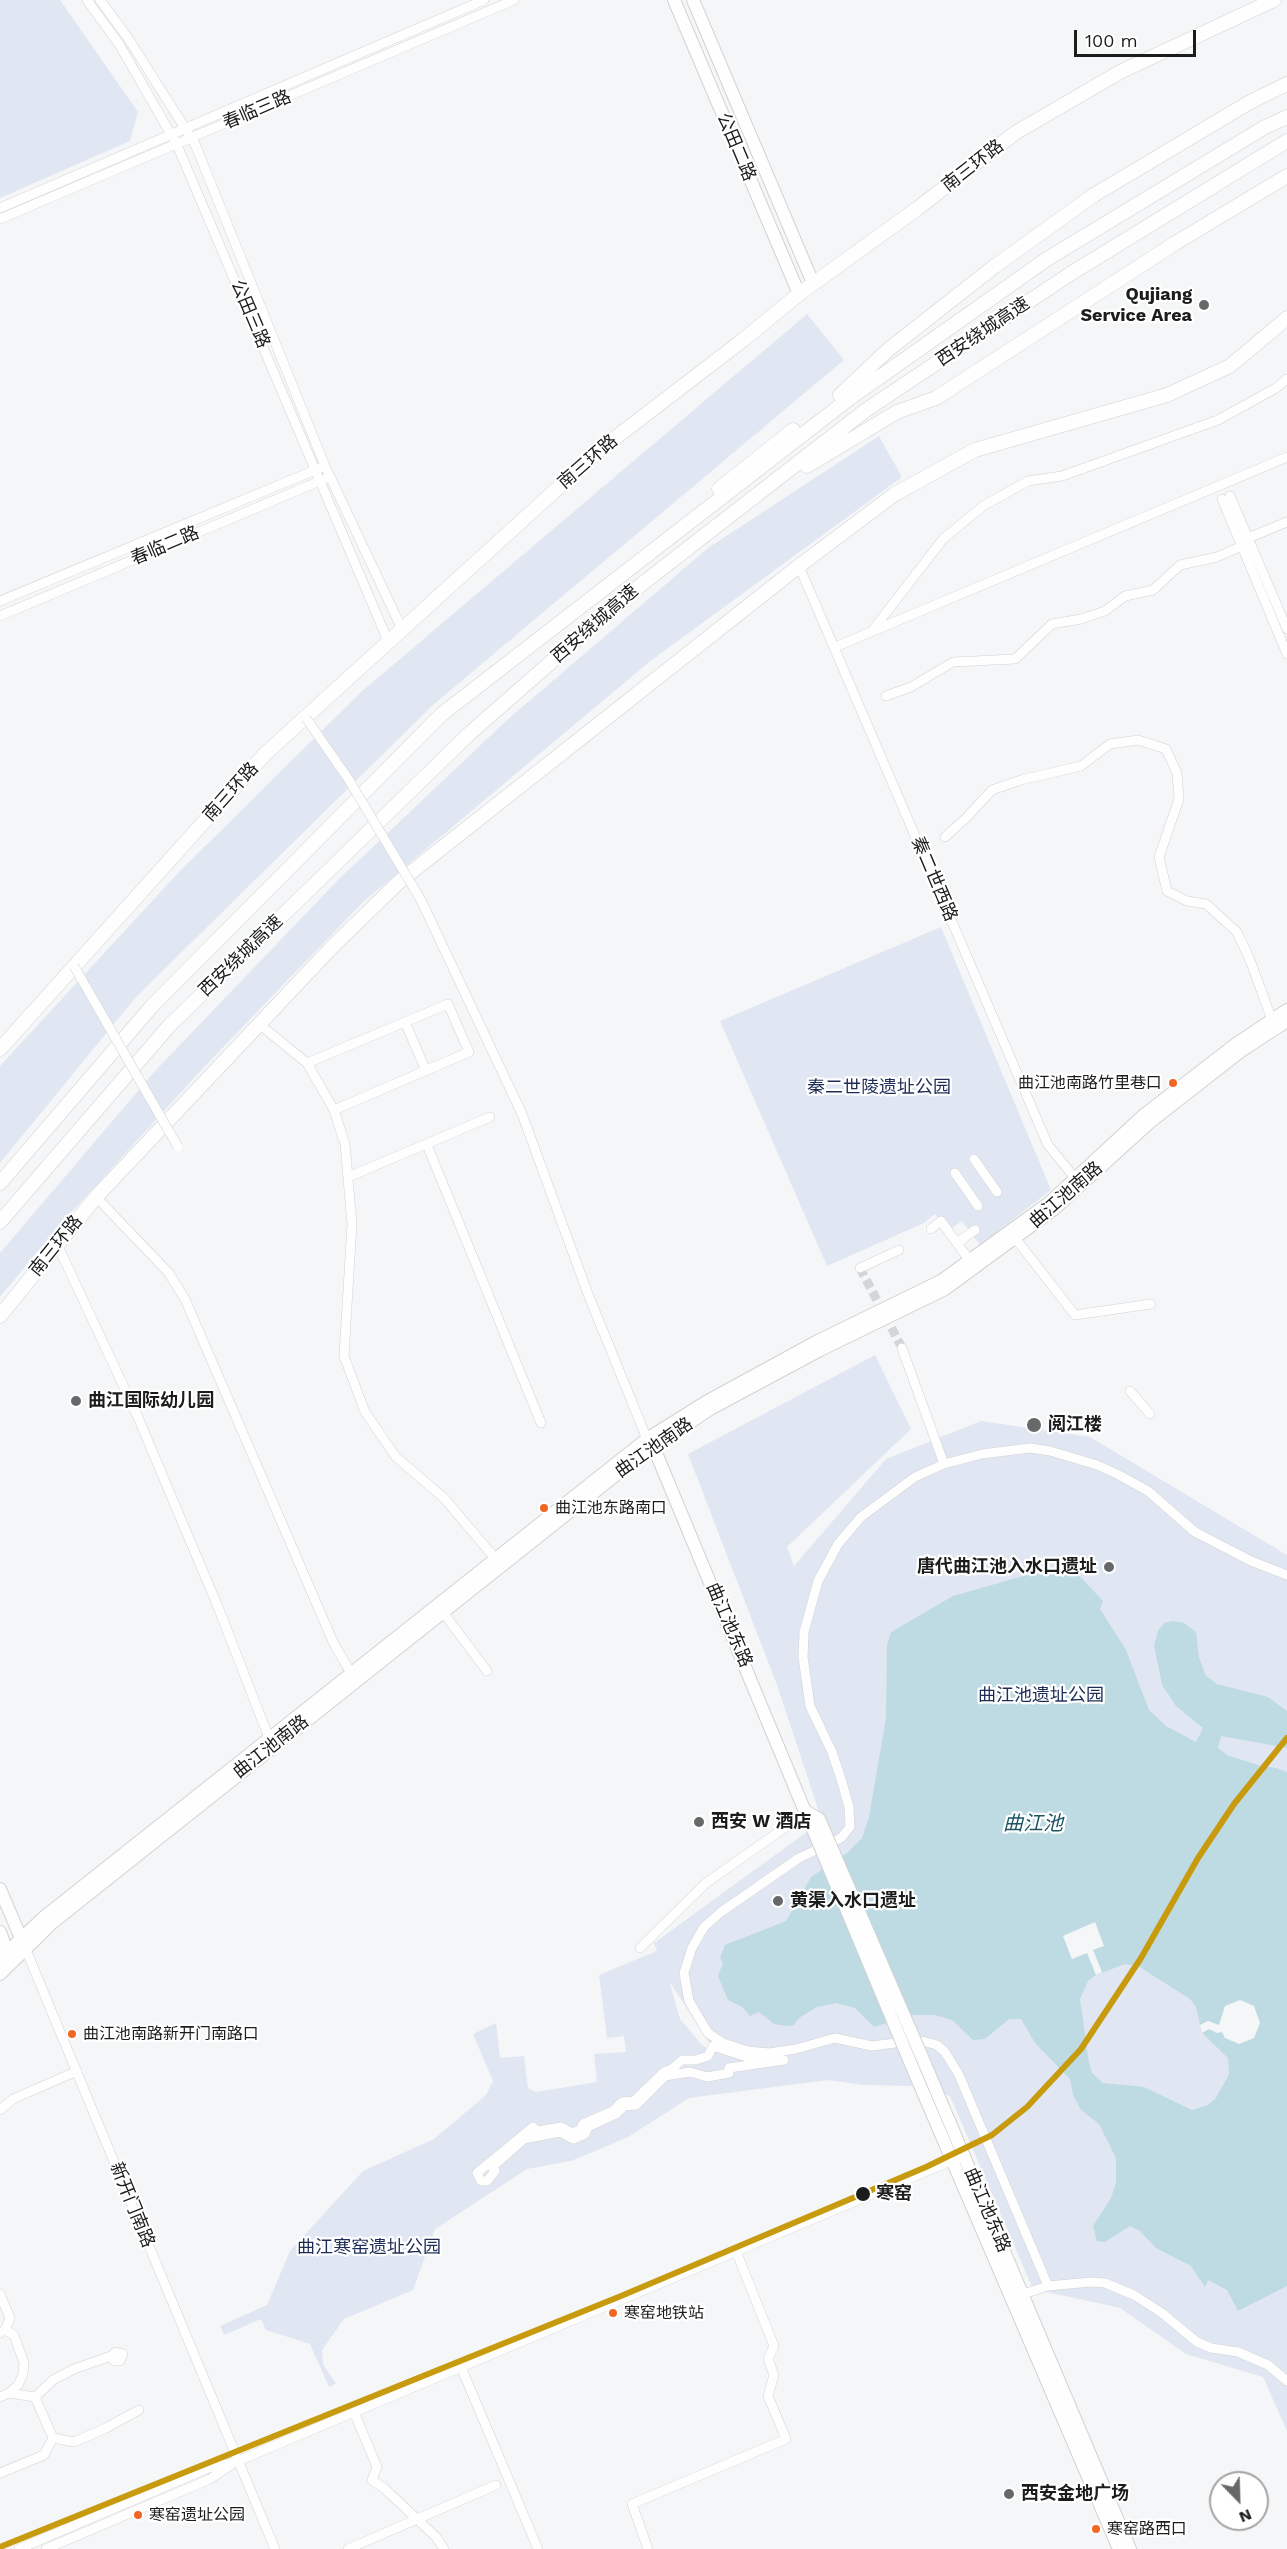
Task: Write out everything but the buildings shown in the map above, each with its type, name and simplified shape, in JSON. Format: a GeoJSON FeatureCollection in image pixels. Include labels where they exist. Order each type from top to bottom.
{"type":"FeatureCollection","features":[{"type":"Feature","properties":{"kind":"highway","name":"南三环路"},"geometry":{"type":"LineString","coordinates":[[0,1049],[265,754],[602,448],[813,283],[918,208],[1015,133],[1120,72],[1274,0]]}},
{"type":"Feature","properties":{"kind":"highway"},"geometry":{"type":"LineString","coordinates":[[638,563],[736,474],[851,386],[889,349],[995,266],[1094,195],[1250,102],[1287,84]]}},
{"type":"Feature","properties":{"kind":"highway","name":"西安绕城高速"},"geometry":{"type":"LineString","coordinates":[[0,1183],[152,1006],[442,714],[850,398],[1047,259],[1266,127],[1287,117]]}},
{"type":"Feature","properties":{"kind":"highway","name":"西安绕城高速"},"geometry":{"type":"LineString","coordinates":[[0,1222],[169,1026],[469,734],[624,598],[866,410],[1070,274],[1287,141]]}},
{"type":"Feature","properties":{"kind":"highway"},"geometry":{"type":"LineString","coordinates":[[694,543],[819,458],[897,412],[936,398],[1174,244],[1287,176]]}},
{"type":"Feature","properties":{"kind":"highway","name":"南三环路"},"geometry":{"type":"LineString","coordinates":[[0,1316],[96,1197],[333,946],[400,881],[799,566],[895,494],[975,450],[1167,395],[1230,366],[1287,318]]}},
{"type":"Feature","properties":{"kind":"main road","name":"公田二路"},"geometry":{"type":"LineString","coordinates":[[674,0],[799,294]]}},
{"type":"Feature","properties":{"kind":"main road","name":"公田二路"},"geometry":{"type":"LineString","coordinates":[[693,0],[813,283]]}},
{"type":"Feature","properties":{"kind":"main road","name":"曲江池南路"},"geometry":{"type":"LineString","coordinates":[[651,1444],[710,1409],[820,1350],[945,1289],[1054,1209],[1078,1181],[1144,1115],[1236,1044],[1287,1010]]}},
{"type":"Feature","properties":{"kind":"main road","name":"曲江池南路"},"geometry":{"type":"LineString","coordinates":[[272,1741],[351,1673],[706,1402],[816,1342],[941,1281],[1078,1181],[1149,1122],[1241,1051],[1287,1021]]}},
{"type":"Feature","properties":{"kind":"main road","name":"曲江池东路"},"geometry":{"type":"LineString","coordinates":[[651,1444],[808,1817],[1130,2549]]}},
{"type":"Feature","properties":{"kind":"main road","name":"曲江池南路"},"geometry":{"type":"LineString","coordinates":[[0,1974],[43,1918],[442,1611],[497,1562]]}},
{"type":"Feature","properties":{"kind":"main road"},"geometry":{"type":"LineString","coordinates":[[0,1889],[24,1944]]}},
{"type":"Feature","properties":{"kind":"main road"},"geometry":{"type":"LineString","coordinates":[[0,1932],[4,1955]]}},
{"type":"Feature","properties":{"kind":"main road","name":"曲江池南路"},"geometry":{"type":"LineString","coordinates":[[4,1955],[24,1944]]}},
{"type":"Feature","properties":{"kind":"main road","name":"曲江池东路"},"geometry":{"type":"LineString","coordinates":[[1017,2296],[1119,2549]]}},
{"type":"Feature","properties":{"kind":"street","name":"公田三路"},"geometry":{"type":"LineString","coordinates":[[87,0],[119,44],[177,145],[321,468],[402,629]]}},
{"type":"Feature","properties":{"kind":"street","name":"公田三路"},"geometry":{"type":"LineString","coordinates":[[100,0],[128,38],[192,138],[321,468]]}},
{"type":"Feature","properties":{"kind":"street","name":"春临三路"},"geometry":{"type":"LineString","coordinates":[[0,208],[484,0]]}},
{"type":"Feature","properties":{"kind":"street","name":"春临三路"},"geometry":{"type":"LineString","coordinates":[[0,219],[514,0]]}},
{"type":"Feature","properties":{"kind":"street"},"geometry":{"type":"LineString","coordinates":[[872,631],[943,539],[983,506],[1028,481],[1062,476],[1218,420],[1276,388],[1287,379]]}},
{"type":"Feature","properties":{"kind":"street"},"geometry":{"type":"LineString","coordinates":[[1276,388],[1287,392]]}},
{"type":"Feature","properties":{"kind":"street"},"geometry":{"type":"LineString","coordinates":[[835,647],[1287,457]]}},
{"type":"Feature","properties":{"kind":"street","name":"春临二路"},"geometry":{"type":"LineString","coordinates":[[0,601],[321,468]]}},
{"type":"Feature","properties":{"kind":"street","name":"公田三路"},"geometry":{"type":"LineString","coordinates":[[326,478],[388,641]]}},
{"type":"Feature","properties":{"kind":"street","name":"春临二路"},"geometry":{"type":"LineString","coordinates":[[0,616],[326,478]]}},
{"type":"Feature","properties":{"kind":"street"},"geometry":{"type":"LineString","coordinates":[[1226,498],[1287,629]]}},
{"type":"Feature","properties":{"kind":"street"},"geometry":{"type":"LineString","coordinates":[[886,696],[911,687],[952,662],[1015,659],[1052,624],[1081,619],[1105,611],[1125,596],[1154,590],[1180,565],[1217,557],[1287,522]]}},
{"type":"Feature","properties":{"kind":"street"},"geometry":{"type":"LineString","coordinates":[[1245,542],[1287,654]]}},
{"type":"Feature","properties":{"kind":"street","name":"秦二世西路"},"geometry":{"type":"LineString","coordinates":[[799,566],[1048,1145],[1078,1181]]}},
{"type":"Feature","properties":{"kind":"street"},"geometry":{"type":"LineString","coordinates":[[306,718],[349,780],[421,900],[522,1114],[588,1294],[651,1444]]}},
{"type":"Feature","properties":{"kind":"street"},"geometry":{"type":"LineString","coordinates":[[945,837],[992,790],[1022,780],[1081,766],[1110,744],[1138,740],[1166,749],[1177,773],[1179,799],[1159,858],[1167,891],[1187,901],[1206,904],[1237,932],[1272,1020]]}},
{"type":"Feature","properties":{"kind":"street"},"geometry":{"type":"LineString","coordinates":[[74,966],[178,1147]]}},
{"type":"Feature","properties":{"kind":"street"},"geometry":{"type":"LineString","coordinates":[[307,1063],[448,1004],[469,1052],[334,1110]]}},
{"type":"Feature","properties":{"kind":"street"},"geometry":{"type":"LineString","coordinates":[[405,1022],[426,1071]]}},
{"type":"Feature","properties":{"kind":"street"},"geometry":{"type":"LineString","coordinates":[[259,1024],[307,1063],[334,1110],[345,1144],[352,1224],[344,1356],[365,1412],[396,1457],[444,1498],[497,1562]]}},
{"type":"Feature","properties":{"kind":"street"},"geometry":{"type":"LineString","coordinates":[[348,1178],[490,1117]]}},
{"type":"Feature","properties":{"kind":"street"},"geometry":{"type":"LineString","coordinates":[[427,1145],[541,1423]]}},
{"type":"Feature","properties":{"kind":"street"},"geometry":{"type":"LineString","coordinates":[[974,1159],[997,1192]]}},
{"type":"Feature","properties":{"kind":"street"},"geometry":{"type":"LineString","coordinates":[[955,1173],[978,1206]]}},
{"type":"Feature","properties":{"kind":"street"},"geometry":{"type":"LineString","coordinates":[[96,1197],[168,1272],[185,1299],[334,1644],[351,1673]]}},
{"type":"Feature","properties":{"kind":"street"},"geometry":{"type":"LineString","coordinates":[[931,1229],[950,1213]]}},
{"type":"Feature","properties":{"kind":"street"},"geometry":{"type":"LineString","coordinates":[[941,1221],[969,1261]]}},
{"type":"Feature","properties":{"kind":"street"},"geometry":{"type":"LineString","coordinates":[[957,1243],[975,1230]]}},
{"type":"Feature","properties":{"kind":"street"},"geometry":{"type":"LineString","coordinates":[[1015,1239],[1075,1315],[1151,1304]]}},
{"type":"Feature","properties":{"kind":"street"},"geometry":{"type":"LineString","coordinates":[[57,1244],[137,1415],[272,1741]]}},
{"type":"Feature","properties":{"kind":"street"},"geometry":{"type":"LineString","coordinates":[[860,1268],[899,1250]]}},
{"type":"Feature","properties":{"kind":"street"},"geometry":{"type":"LineString","coordinates":[[902,1348],[944,1464]]}},
{"type":"Feature","properties":{"kind":"street"},"geometry":{"type":"LineString","coordinates":[[1130,1391],[1150,1414]]}},
{"type":"Feature","properties":{"kind":"street"},"geometry":{"type":"LineString","coordinates":[[1048,2286],[959,2075],[948,2056],[938,2045],[918,2040],[873,2046],[835,2038],[786,2051],[769,2053],[748,2051],[723,2043],[708,2033],[689,2001],[684,1981],[692,1948],[704,1927],[721,1912],[799,1858],[841,1838],[850,1827],[849,1807],[842,1782],[832,1752],[810,1706],[803,1657],[804,1632],[818,1581],[838,1544],[861,1517],[915,1478],[944,1464],[982,1454],[1030,1448],[1097,1465],[1148,1491],[1195,1532],[1251,1561],[1287,1575]]}},
{"type":"Feature","properties":{"kind":"street"},"geometry":{"type":"LineString","coordinates":[[442,1611],[487,1671]]}},
{"type":"Feature","properties":{"kind":"street"},"geometry":{"type":"LineString","coordinates":[[640,1948],[706,1883],[808,1817]]}},
{"type":"Feature","properties":{"kind":"street","name":"新开门南路"},"geometry":{"type":"LineString","coordinates":[[24,1944],[275,2549]]}},
{"type":"Feature","properties":{"kind":"street"},"geometry":{"type":"LineString","coordinates":[[713,2046],[750,2058],[784,2060],[729,2068],[729,2073],[707,2077],[690,2072],[665,2076],[636,2105],[624,2106],[616,2115],[588,2127],[585,2134],[573,2139],[560,2132],[524,2139],[492,2167],[495,2171],[487,2181],[481,2181],[477,2173],[533,2127],[537,2131],[561,2127],[572,2133],[580,2130],[583,2124],[612,2111],[622,2102],[634,2101],[664,2072],[672,2069],[682,2060],[696,2060],[708,2056],[713,2046]]}},
{"type":"Feature","properties":{"kind":"street"},"geometry":{"type":"LineString","coordinates":[[0,2110],[13,2099],[77,2071]]}},
{"type":"Feature","properties":{"kind":"street"},"geometry":{"type":"LineString","coordinates":[[19,2549],[206,2469],[238,2461],[958,2158]]}},
{"type":"Feature","properties":{"kind":"street"},"geometry":{"type":"LineString","coordinates":[[648,2549],[632,2504],[786,2439],[768,2396],[774,2375],[768,2359],[774,2346],[736,2251]]}},
{"type":"Feature","properties":{"kind":"street"},"geometry":{"type":"LineString","coordinates":[[1017,2296],[1048,2286],[1105,2283],[1120,2288],[1162,2313],[1197,2342],[1211,2348],[1238,2352],[1268,2365],[1287,2381]]}},
{"type":"Feature","properties":{"kind":"street"},"geometry":{"type":"LineString","coordinates":[[0,2294],[10,2318],[2,2332],[14,2335],[24,2363],[23,2374],[18,2385],[5,2395]]}},
{"type":"Feature","properties":{"kind":"street"},"geometry":{"type":"LineString","coordinates":[[5,2395],[35,2397],[53,2380],[74,2369],[111,2356]]}},
{"type":"Feature","properties":{"kind":"street"},"geometry":{"type":"LineString","coordinates":[[461,2367],[537,2549]]}},
{"type":"Feature","properties":{"kind":"street"},"geometry":{"type":"LineString","coordinates":[[0,2473],[44,2455],[52,2438],[35,2397]]}},
{"type":"Feature","properties":{"kind":"street"},"geometry":{"type":"LineString","coordinates":[[52,2438],[74,2442],[139,2410]]}},
{"type":"Feature","properties":{"kind":"street"},"geometry":{"type":"LineString","coordinates":[[354,2412],[377,2467],[372,2480],[385,2489],[436,2537],[444,2549]]}},
{"type":"Feature","properties":{"kind":"street"},"geometry":{"type":"LineString","coordinates":[[46,2549],[210,2479],[238,2461]]}},
{"type":"Feature","properties":{"kind":"street"},"geometry":{"type":"LineString","coordinates":[[348,2549],[496,2485]]}},
{"type":"Feature","properties":{"kind":"green space"},"geometry":{"type":"Polygon","coordinates":[[[0,0],[60,0],[138,112],[130,141],[0,198],[0,0]]]}},
{"type":"Feature","properties":{"kind":"green space"},"geometry":{"type":"Polygon","coordinates":[[[807,314],[844,360],[434,704],[136,997],[0,1163],[0,1066],[179,872],[361,692],[807,314]]]}},
{"type":"Feature","properties":{"kind":"green space"},"geometry":{"type":"Polygon","coordinates":[[[879,436],[902,477],[649,662],[363,902],[206,1065],[57,1228],[0,1297],[0,1253],[155,1071],[338,880],[506,721],[708,548],[879,436]]]}},
{"type":"Feature","properties":{"kind":"green space","name":"秦二世陵遗址公园"},"geometry":{"type":"Polygon","coordinates":[[[941,927],[1051,1190],[980,1245],[962,1221],[948,1231],[935,1214],[924,1223],[827,1266],[720,1021],[941,927]]]}},
{"type":"Feature","properties":{"kind":"green space","name":"曲江池遗址公园"},"geometry":{"type":"Polygon","coordinates":[[[875,1355],[911,1429],[787,1547],[794,1566],[886,1459],[981,1421],[1090,1437],[1287,1555],[1287,2431],[1263,2377],[1186,2354],[1120,2308],[1033,2289],[950,2096],[914,2086],[863,2085],[828,2080],[689,2098],[628,2137],[571,2161],[527,2169],[435,2229],[413,2290],[344,2319],[322,2350],[323,2364],[336,2384],[329,2387],[310,2344],[266,2330],[261,2319],[224,2335],[220,2326],[267,2305],[290,2251],[363,2171],[434,2139],[486,2095],[493,2081],[473,2034],[496,2023],[500,2058],[524,2056],[528,2088],[536,2092],[597,2082],[594,2054],[626,2052],[624,2036],[607,2038],[599,1975],[657,1951],[654,1943],[822,1821],[777,1685],[688,1454],[875,1355]],[[671,1984],[680,2019],[702,2045],[716,2053],[671,1984]]]}},
{"type":"Feature","properties":{"kind":"water","name":"曲江池"},"geometry":{"type":"Polygon","coordinates":[[[1070,1566],[1103,1601],[1100,1609],[1126,1650],[1149,1710],[1166,1726],[1196,1742],[1203,1728],[1176,1706],[1162,1685],[1154,1645],[1158,1631],[1164,1623],[1173,1621],[1184,1623],[1196,1632],[1199,1657],[1206,1676],[1217,1684],[1268,1697],[1287,1711],[1287,1748],[1221,1736],[1218,1748],[1227,1755],[1287,1772],[1287,2286],[1238,2311],[1227,2290],[1208,2280],[1205,2287],[1191,2266],[1156,2248],[1140,2231],[1130,2226],[1105,2242],[1097,2241],[1093,2226],[1111,2198],[1116,2183],[1116,2158],[1099,2124],[1081,2110],[1073,2095],[1070,2079],[1035,2043],[1021,2019],[1009,2019],[985,2039],[973,2040],[952,2020],[935,2015],[914,2015],[874,2027],[855,2008],[836,2003],[817,2007],[799,2018],[794,2025],[787,2026],[774,2024],[759,2012],[750,2016],[742,2007],[728,2000],[718,1976],[723,1963],[720,1958],[725,1945],[786,1921],[811,1877],[847,1853],[862,1838],[869,1817],[886,1718],[887,1645],[891,1632],[953,1596],[1027,1575],[1070,1566]],[[1125,1964],[1096,1975],[1088,1981],[1080,1999],[1092,2073],[1103,2083],[1144,2087],[1192,2110],[1208,2105],[1216,2098],[1229,2074],[1228,2058],[1202,2033],[1196,2007],[1190,1999],[1138,1966],[1125,1964]]]}},
{"type":"Feature","properties":{"kind":"pier"},"geometry":{"type":"Polygon","coordinates":[[[1095,1922],[1104,1946],[1093,1950],[1102,1972],[1096,1975],[1087,1953],[1072,1959],[1063,1936],[1095,1922]]]}},
{"type":"Feature","properties":{"kind":"pier"},"geometry":{"type":"Polygon","coordinates":[[[1240,2000],[1254,2006],[1260,2023],[1254,2038],[1239,2044],[1225,2038],[1222,2032],[1217,2033],[1209,2029],[1202,2033],[1200,2025],[1208,2021],[1219,2025],[1225,2006],[1240,2000]]]}},
{"type":"Feature","properties":{"kind":"tunnel"},"geometry":{"type":"LineString","coordinates":[[860,1268],[902,1348]]}},
{"type":"Feature","properties":{"kind":"transit line"},"geometry":{"type":"LineString","coordinates":[[0,2547],[621,2296],[926,2167],[992,2135],[1027,2107],[1081,2049],[1141,1958],[1198,1858],[1234,1804],[1287,1738]]}},
{"type":"Feature","properties":{"kind":"place","name":"Qujiang Service Area"},"geometry":{"type":"Point","coordinates":[1204,305]}},
{"type":"Feature","properties":{"kind":"place","name":"曲江池南路竹里巷口"},"geometry":{"type":"Point","coordinates":[1173,1083]}},
{"type":"Feature","properties":{"kind":"place","name":"曲江国际幼儿园"},"geometry":{"type":"Point","coordinates":[76,1401]}},
{"type":"Feature","properties":{"kind":"place","name":"阅江楼"},"geometry":{"type":"Point","coordinates":[1034,1425]}},
{"type":"Feature","properties":{"kind":"place","name":"曲江池东路南口"},"geometry":{"type":"Point","coordinates":[544,1508]}},
{"type":"Feature","properties":{"kind":"place","name":"唐代曲江池入水口遗址"},"geometry":{"type":"Point","coordinates":[1109,1567]}},
{"type":"Feature","properties":{"kind":"place","name":"西安 W 酒店"},"geometry":{"type":"Point","coordinates":[699,1822]}},
{"type":"Feature","properties":{"kind":"place","name":"黄渠入水口遗址"},"geometry":{"type":"Point","coordinates":[778,1901]}},
{"type":"Feature","properties":{"kind":"place","name":"曲江池南路新开门南路口"},"geometry":{"type":"Point","coordinates":[72,2034]}},
{"type":"Feature","properties":{"kind":"place","name":"寒窑"},"geometry":{"type":"Point","coordinates":[863,2194]}},
{"type":"Feature","properties":{"kind":"place","name":"寒窑地铁站"},"geometry":{"type":"Point","coordinates":[613,2313]}},
{"type":"Feature","properties":{"kind":"place","name":"西安金地广场"},"geometry":{"type":"Point","coordinates":[1009,2494]}},
{"type":"Feature","properties":{"kind":"place","name":"寒窑遗址公园"},"geometry":{"type":"Point","coordinates":[138,2515]}},
{"type":"Feature","properties":{"kind":"place","name":"寒窑路西口"},"geometry":{"type":"Point","coordinates":[1096,2529]}},
{"type":"Feature","properties":{"kind":"park label","name":"曲江寒窑遗址公园"},"geometry":{"type":"Point","coordinates":[369,2248]}}]}
